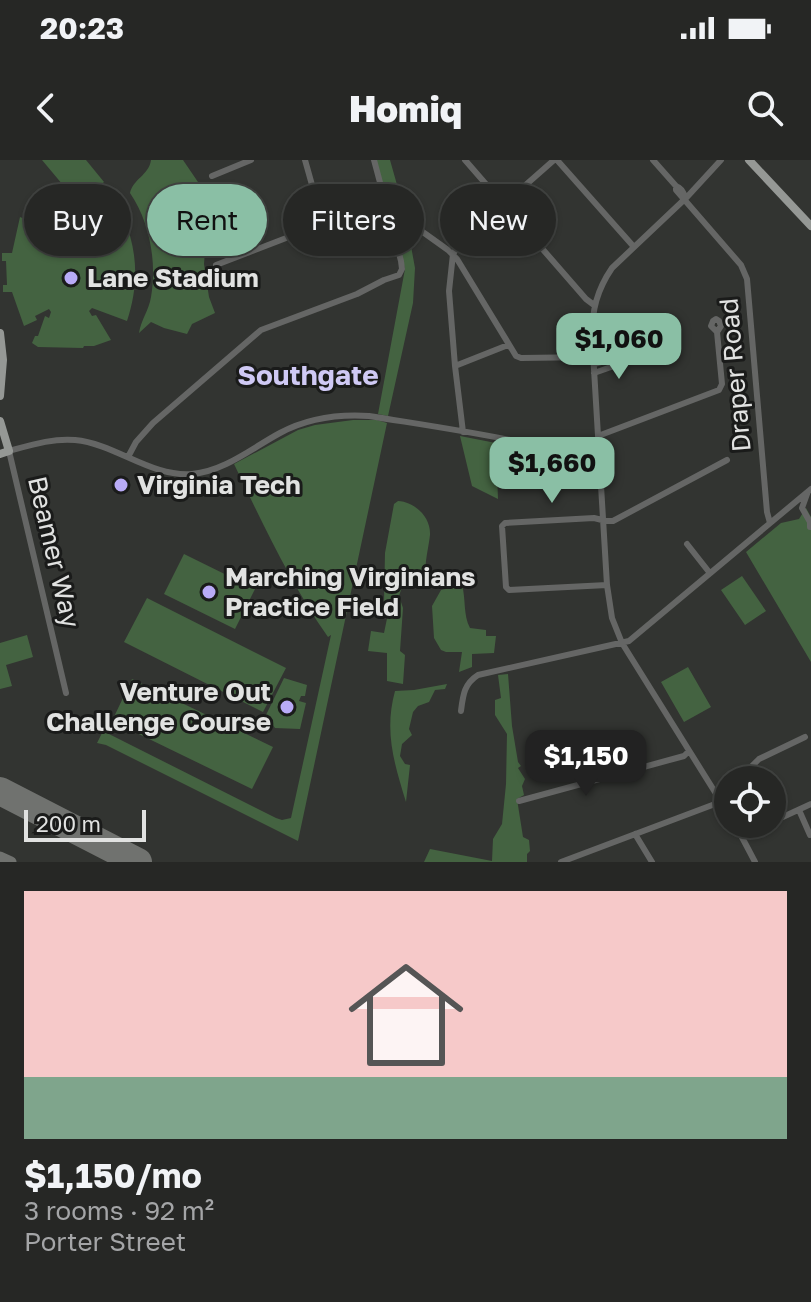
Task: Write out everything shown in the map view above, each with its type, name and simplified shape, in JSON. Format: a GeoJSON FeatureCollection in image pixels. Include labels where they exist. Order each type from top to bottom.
{"type":"FeatureCollection","features":[{"type":"Feature","properties":{"kind":"main road"},"geometry":{"type":"LineString","coordinates":[[749,160],[810,225]]}},
{"type":"Feature","properties":{"kind":"main road"},"geometry":{"type":"LineString","coordinates":[[0,333],[3,365],[0,396]]}},
{"type":"Feature","properties":{"kind":"main road","name":"Beamer Way"},"geometry":{"type":"LineString","coordinates":[[0,421],[5,453]]}},
{"type":"Feature","properties":{"kind":"street"},"geometry":{"type":"LineString","coordinates":[[212,176],[251,160]]}},
{"type":"Feature","properties":{"kind":"street"},"geometry":{"type":"LineString","coordinates":[[305,160],[312,184]]}},
{"type":"Feature","properties":{"kind":"street"},"geometry":{"type":"LineString","coordinates":[[374,160],[381,184]]}},
{"type":"Feature","properties":{"kind":"street"},"geometry":{"type":"LineString","coordinates":[[465,160],[486,184]]}},
{"type":"Feature","properties":{"kind":"street"},"geometry":{"type":"LineString","coordinates":[[528,184],[556,160],[634,247]]}},
{"type":"Feature","properties":{"kind":"street","name":"Draper Road"},"geometry":{"type":"LineString","coordinates":[[653,160],[684,192],[685,198],[741,265],[747,279],[770,523]]}},
{"type":"Feature","properties":{"kind":"street"},"geometry":{"type":"LineString","coordinates":[[714,791],[622,643],[612,618],[607,585],[592,322],[599,290],[608,274],[721,160]]}},
{"type":"Feature","properties":{"kind":"street"},"geometry":{"type":"LineString","coordinates":[[216,265],[283,239]]}},
{"type":"Feature","properties":{"kind":"street"},"geometry":{"type":"LineString","coordinates":[[128,457],[136,442],[153,423],[261,330],[399,275],[402,269],[400,256]]}},
{"type":"Feature","properties":{"kind":"street"},"geometry":{"type":"LineString","coordinates":[[453,256],[449,291],[463,432]]}},
{"type":"Feature","properties":{"kind":"street"},"geometry":{"type":"LineString","coordinates":[[454,256],[508,345],[521,358],[594,360],[633,356],[594,373]]}},
{"type":"Feature","properties":{"kind":"street"},"geometry":{"type":"LineString","coordinates":[[549,256],[594,305]]}},
{"type":"Feature","properties":{"kind":"street"},"geometry":{"type":"LineString","coordinates":[[598,436],[719,390],[722,384],[717,332]]}},
{"type":"Feature","properties":{"kind":"street"},"geometry":{"type":"LineString","coordinates":[[455,366],[508,345]]}},
{"type":"Feature","properties":{"kind":"street"},"geometry":{"type":"LineString","coordinates":[[5,453],[44,442],[77,440],[99,445],[160,470],[183,474],[205,472],[291,427],[337,416],[369,416],[532,445],[565,454],[599,457]]}},
{"type":"Feature","properties":{"kind":"street","name":"Beamer Way"},"geometry":{"type":"LineString","coordinates":[[5,453],[66,693]]}},
{"type":"Feature","properties":{"kind":"street"},"geometry":{"type":"LineString","coordinates":[[607,585],[507,589],[503,524],[594,518],[613,521],[727,460]]}},
{"type":"Feature","properties":{"kind":"street"},"geometry":{"type":"LineString","coordinates":[[461,711],[466,686],[478,675],[629,641],[810,489]]}},
{"type":"Feature","properties":{"kind":"street"},"geometry":{"type":"LineString","coordinates":[[810,489],[802,508],[811,528]]}},
{"type":"Feature","properties":{"kind":"street"},"geometry":{"type":"LineString","coordinates":[[793,503],[811,528]]}},
{"type":"Feature","properties":{"kind":"street"},"geometry":{"type":"LineString","coordinates":[[687,544],[709,572]]}},
{"type":"Feature","properties":{"kind":"street"},"geometry":{"type":"LineString","coordinates":[[752,766],[805,737]]}},
{"type":"Feature","properties":{"kind":"street"},"geometry":{"type":"LineString","coordinates":[[519,801],[684,756],[689,751]]}},
{"type":"Feature","properties":{"kind":"street"},"geometry":{"type":"LineString","coordinates":[[561,862],[714,802]]}},
{"type":"Feature","properties":{"kind":"street"},"geometry":{"type":"LineString","coordinates":[[786,816],[811,804]]}},
{"type":"Feature","properties":{"kind":"street"},"geometry":{"type":"LineString","coordinates":[[799,810],[810,835]]}},
{"type":"Feature","properties":{"kind":"street"},"geometry":{"type":"LineString","coordinates":[[635,834],[652,862]]}},
{"type":"Feature","properties":{"kind":"street"},"geometry":{"type":"LineString","coordinates":[[743,838],[754,860],[745,862]]}},
{"type":"Feature","properties":{"kind":"green space"},"geometry":{"type":"Polygon","coordinates":[[[42,160],[86,160],[104,182],[102,184],[62,184],[42,160]]]}},
{"type":"Feature","properties":{"kind":"green space"},"geometry":{"type":"Polygon","coordinates":[[[151,160],[183,160],[199,184],[147,184],[147,230],[131,191],[151,160]]]}},
{"type":"Feature","properties":{"kind":"green space"},"geometry":{"type":"Polygon","coordinates":[[[376,160],[390,160],[397,184],[382,184],[376,160]]]}},
{"type":"Feature","properties":{"kind":"green space","name":"Lane Stadium"},"geometry":{"type":"Polygon","coordinates":[[[20,217],[24,219],[24,256],[131,256],[131,239],[135,281],[127,321],[92,308],[89,311],[92,316],[96,315],[111,340],[83,348],[38,347],[32,343],[45,316],[49,318],[51,312],[49,309],[35,316],[37,320],[24,326],[12,292],[3,292],[3,285],[7,285],[6,261],[2,261],[2,253],[12,253],[20,217]]]}},
{"type":"Feature","properties":{"kind":"green space"},"geometry":{"type":"Polygon","coordinates":[[[205,256],[209,297],[215,313],[192,324],[187,334],[151,322],[139,333],[151,297],[152,257],[205,256]]]}},
{"type":"Feature","properties":{"kind":"green space"},"geometry":{"type":"Polygon","coordinates":[[[402,256],[413,256],[413,303],[388,416],[378,414],[405,269],[402,256]]]}},
{"type":"Feature","properties":{"kind":"green space"},"geometry":{"type":"Polygon","coordinates":[[[353,420],[387,423],[298,841],[97,743],[103,731],[276,818],[291,818],[331,635],[328,637],[289,574],[234,464],[298,430],[353,420]]]}},
{"type":"Feature","properties":{"kind":"green space"},"geometry":{"type":"Polygon","coordinates":[[[460,436],[501,444],[497,471],[498,499],[472,486],[460,436]]]}},
{"type":"Feature","properties":{"kind":"green space"},"geometry":{"type":"Polygon","coordinates":[[[398,501],[410,504],[421,512],[430,528],[421,586],[402,587],[399,596],[403,608],[400,651],[405,655],[403,684],[387,681],[387,653],[368,651],[371,631],[384,633],[390,604],[384,602],[385,553],[394,504],[398,501]]]}},
{"type":"Feature","properties":{"kind":"green space"},"geometry":{"type":"Polygon","coordinates":[[[806,508],[811,517],[811,662],[746,552],[781,523],[799,519],[806,508]]]}},
{"type":"Feature","properties":{"kind":"green space","name":"Marching Virginians Practice Field"},"geometry":{"type":"Polygon","coordinates":[[[184,554],[255,589],[235,629],[164,594],[184,554]]]}},
{"type":"Feature","properties":{"kind":"green space"},"geometry":{"type":"Polygon","coordinates":[[[742,576],[766,611],[745,625],[721,590],[742,576]]]}},
{"type":"Feature","properties":{"kind":"green space"},"geometry":{"type":"Polygon","coordinates":[[[462,585],[470,628],[486,630],[486,636],[496,636],[494,653],[472,654],[472,667],[459,672],[462,652],[441,650],[434,638],[432,606],[441,590],[462,585]]]}},
{"type":"Feature","properties":{"kind":"green space"},"geometry":{"type":"Polygon","coordinates":[[[147,598],[286,668],[263,712],[124,642],[147,598]]]}},
{"type":"Feature","properties":{"kind":"green space"},"geometry":{"type":"Polygon","coordinates":[[[27,635],[33,657],[6,665],[12,686],[0,689],[0,643],[27,635]]]}},
{"type":"Feature","properties":{"kind":"green space"},"geometry":{"type":"Polygon","coordinates":[[[688,667],[711,707],[684,722],[661,682],[688,667]]]}},
{"type":"Feature","properties":{"kind":"green space"},"geometry":{"type":"Polygon","coordinates":[[[508,674],[512,726],[521,766],[518,768],[525,779],[522,786],[524,795],[517,799],[523,837],[529,840],[527,862],[424,862],[430,849],[492,861],[493,839],[502,824],[507,734],[495,715],[495,700],[501,698],[498,675],[508,674]]]}},
{"type":"Feature","properties":{"kind":"green space","name":"Venture Out Challenge Course"},"geometry":{"type":"Polygon","coordinates":[[[284,678],[307,685],[305,696],[301,696],[299,701],[306,703],[300,729],[275,728],[266,715],[284,678]]]}},
{"type":"Feature","properties":{"kind":"green space"},"geometry":{"type":"Polygon","coordinates":[[[132,679],[273,747],[252,789],[112,721],[132,679]]]}},
{"type":"Feature","properties":{"kind":"green space"},"geometry":{"type":"Polygon","coordinates":[[[447,684],[445,689],[435,690],[429,702],[418,706],[413,712],[409,729],[412,735],[402,744],[400,756],[405,764],[410,765],[406,802],[390,733],[395,691],[447,684]]]}},
{"type":"Feature","properties":{"kind":"taxiway"},"geometry":{"type":"LineString","coordinates":[[0,857],[11,862]]}},
{"type":"Feature","properties":{"kind":"runway"},"geometry":{"type":"LineString","coordinates":[[0,791],[138,862]]}},
{"type":"Feature","properties":{"kind":"place","name":"Lane Stadium"},"geometry":{"type":"Point","coordinates":[71,278]}},
{"type":"Feature","properties":{"kind":"place","name":"Virginia Tech"},"geometry":{"type":"Point","coordinates":[121,485]}},
{"type":"Feature","properties":{"kind":"place","name":"Marching Virginians Practice Field"},"geometry":{"type":"Point","coordinates":[209,592]}},
{"type":"Feature","properties":{"kind":"place","name":"Venture Out Challenge Course"},"geometry":{"type":"Point","coordinates":[287,707]}},
{"type":"Feature","properties":{"kind":"district","name":"Southgate"},"geometry":{"type":"Point","coordinates":[308,375]}}]}
